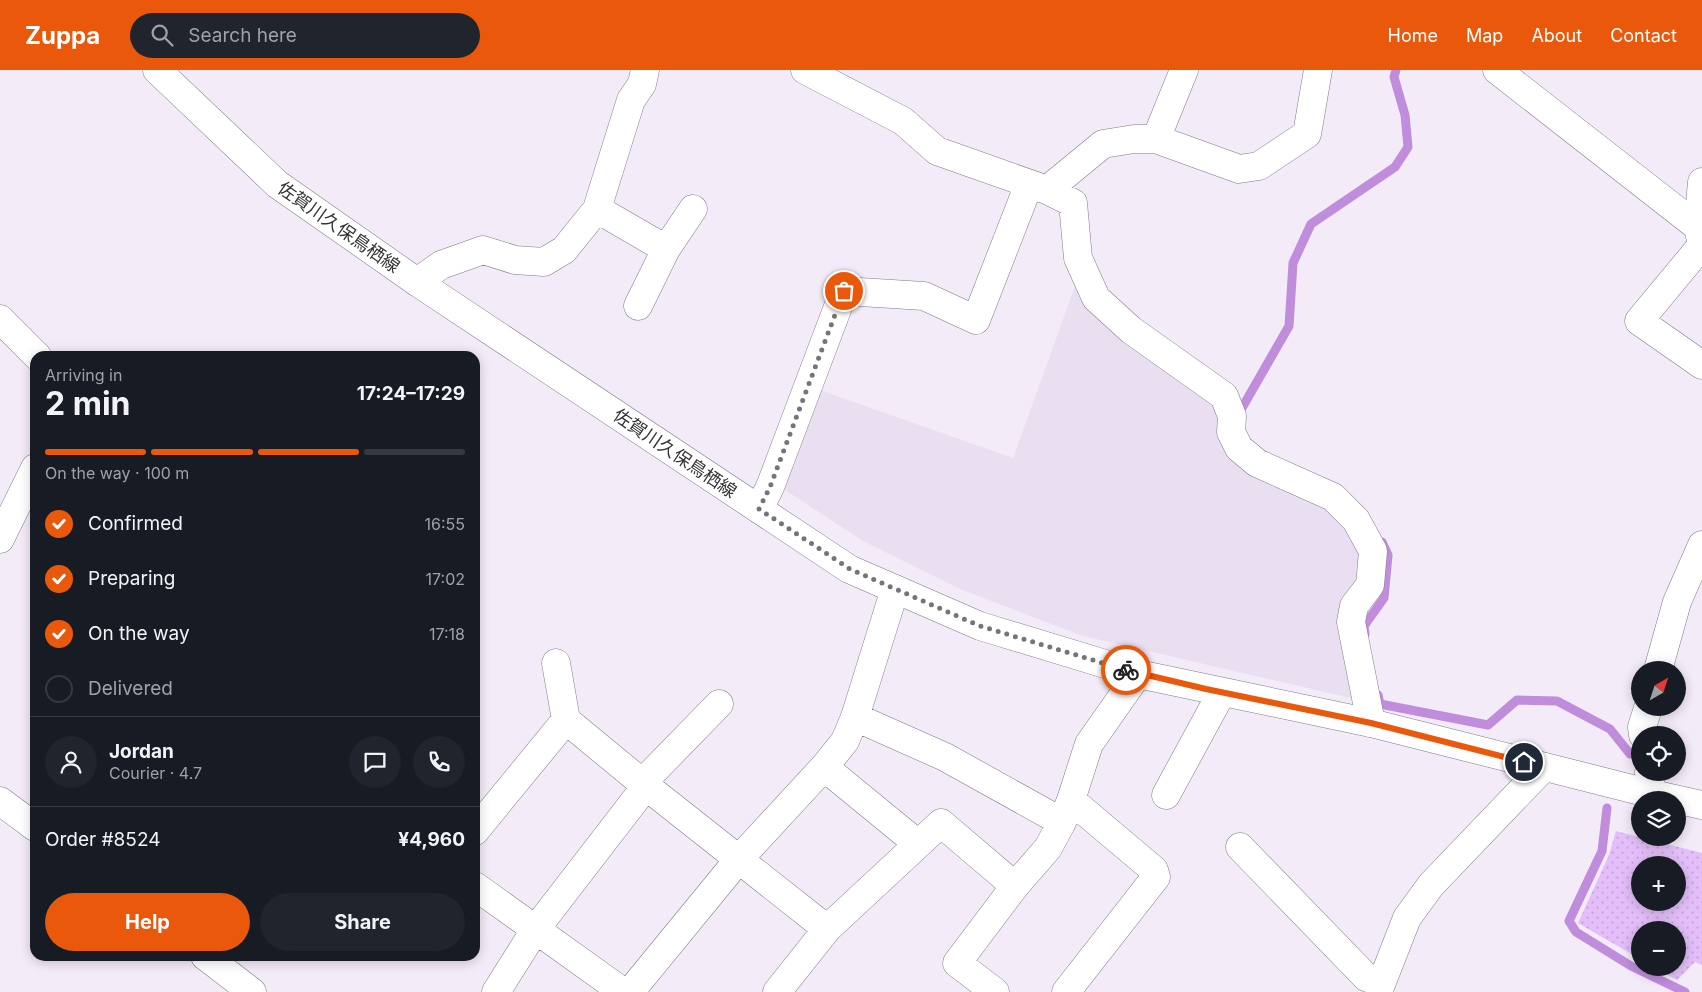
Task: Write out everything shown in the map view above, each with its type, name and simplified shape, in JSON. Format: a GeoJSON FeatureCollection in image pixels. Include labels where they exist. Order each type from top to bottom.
{"type":"FeatureCollection","features":[{"type":"Feature","properties":{"kind":"street","name":"佐賀川久保鳥栖線"},"geometry":{"type":"LineString","coordinates":[[157,70],[277,184],[417,282],[850,569],[980,626],[1138,674],[1371,723],[1544,767],[1650,783],[1702,805]]}},
{"type":"Feature","properties":{"kind":"street"},"geometry":{"type":"LineString","coordinates":[[417,282],[441,265],[483,250],[515,260],[544,262],[564,250],[597,209],[631,100],[642,84],[645,70]]}},
{"type":"Feature","properties":{"kind":"street"},"geometry":{"type":"LineString","coordinates":[[805,70],[903,121],[937,151],[1038,187],[1073,203],[1078,258],[1096,298],[1131,330],[1224,396],[1232,416],[1231,432],[1239,448],[1257,464],[1333,497],[1356,520],[1373,551],[1370,584],[1354,606],[1351,622],[1371,723]]}},
{"type":"Feature","properties":{"kind":"street"},"geometry":{"type":"LineString","coordinates":[[1156,139],[1184,70]]}},
{"type":"Feature","properties":{"kind":"street"},"geometry":{"type":"LineString","coordinates":[[759,509],[770,487],[844,291],[924,296],[976,320],[1038,187],[1103,144],[1134,139],[1156,139],[1239,169],[1259,166],[1306,134],[1318,70]]}},
{"type":"Feature","properties":{"kind":"street"},"geometry":{"type":"LineString","coordinates":[[1497,70],[1701,239]]}},
{"type":"Feature","properties":{"kind":"street"},"geometry":{"type":"LineString","coordinates":[[1702,182],[1701,239],[1640,321],[1702,365]]}},
{"type":"Feature","properties":{"kind":"street"},"geometry":{"type":"LineString","coordinates":[[597,209],[666,249]]}},
{"type":"Feature","properties":{"kind":"street"},"geometry":{"type":"LineString","coordinates":[[638,306],[666,249],[693,209]]}},
{"type":"Feature","properties":{"kind":"street"},"geometry":{"type":"LineString","coordinates":[[0,319],[32,351]]}},
{"type":"Feature","properties":{"kind":"street"},"geometry":{"type":"LineString","coordinates":[[0,539],[30,478]]}},
{"type":"Feature","properties":{"kind":"street"},"geometry":{"type":"LineString","coordinates":[[1661,661],[1677,602],[1702,545]]}},
{"type":"Feature","properties":{"kind":"street"},"geometry":{"type":"LineString","coordinates":[[630,992],[739,859],[824,767],[845,741],[855,717],[895,589]]}},
{"type":"Feature","properties":{"kind":"street"},"geometry":{"type":"LineString","coordinates":[[556,663],[566,720],[827,929]]}},
{"type":"Feature","properties":{"kind":"street"},"geometry":{"type":"LineString","coordinates":[[995,992],[957,963],[1015,886],[1048,848],[1066,811],[1088,744],[1138,674]]}},
{"type":"Feature","properties":{"kind":"street"},"geometry":{"type":"LineString","coordinates":[[1166,795],[1222,692]]}},
{"type":"Feature","properties":{"kind":"street"},"geometry":{"type":"LineString","coordinates":[[496,992],[535,930],[644,784],[719,704]]}},
{"type":"Feature","properties":{"kind":"street"},"geometry":{"type":"LineString","coordinates":[[855,717],[1066,811],[1154,870],[1156,877],[1066,992]]}},
{"type":"Feature","properties":{"kind":"street"},"geometry":{"type":"LineString","coordinates":[[480,825],[566,720]]}},
{"type":"Feature","properties":{"kind":"street"},"geometry":{"type":"LineString","coordinates":[[824,767],[918,844]]}},
{"type":"Feature","properties":{"kind":"street"},"geometry":{"type":"LineString","coordinates":[[1240,847],[1366,977],[1380,988],[1407,918],[1431,885],[1544,767]]}},
{"type":"Feature","properties":{"kind":"street"},"geometry":{"type":"LineString","coordinates":[[0,800],[30,823]]}},
{"type":"Feature","properties":{"kind":"street"},"geometry":{"type":"LineString","coordinates":[[777,992],[827,929],[941,823],[1015,886]]}},
{"type":"Feature","properties":{"kind":"street"},"geometry":{"type":"LineString","coordinates":[[480,890],[623,992]]}},
{"type":"Feature","properties":{"kind":"street"},"geometry":{"type":"LineString","coordinates":[[212,961],[252,992]]}},
{"type":"Feature","properties":{"kind":"shaded area"},"geometry":{"type":"Polygon","coordinates":[[[1078,278],[1216,403],[1224,450],[1325,496],[1363,550],[1355,699],[1083,636],[960,589],[863,541],[782,488],[817,389],[1013,458],[1078,278]]]}},
{"type":"Feature","properties":{"kind":"shaded area"},"geometry":{"type":"Polygon","coordinates":[[[1616,831],[1631,835],[1631,846],[1675,846],[1702,853],[1702,965],[1695,962],[1686,971],[1686,921],[1631,921],[1631,954],[1578,923],[1609,855],[1616,831]]]}},
{"type":"Feature","properties":{"kind":"shaded area"},"geometry":{"type":"Polygon","coordinates":[[[1670,976],[1681,976],[1677,980],[1670,976]]]}},
{"type":"Feature","properties":{"kind":"waterway"},"geometry":{"type":"LineString","coordinates":[[1242,408],[1289,326],[1293,263],[1311,224],[1395,167],[1408,147],[1405,115],[1394,77],[1396,70]]}},
{"type":"Feature","properties":{"kind":"waterway"},"geometry":{"type":"LineString","coordinates":[[1365,634],[1364,626],[1384,598],[1388,555],[1382,542]]}},
{"type":"Feature","properties":{"kind":"waterway"},"geometry":{"type":"LineString","coordinates":[[1378,695],[1380,704],[1488,725],[1517,700],[1557,701],[1610,729],[1630,754]]}},
{"type":"Feature","properties":{"kind":"waterway"},"geometry":{"type":"LineString","coordinates":[[1607,808],[1602,851],[1569,921],[1576,932],[1631,966],[1685,992]]}},
{"type":"Feature","properties":{"kind":"way so far"},"geometry":{"type":"LineString","coordinates":[[844,291],[770,487],[759,509],[850,569],[980,626],[1126,670]]}},
{"type":"Feature","properties":{"kind":"route"},"geometry":{"type":"LineString","coordinates":[[1126,670],[1206,689],[1371,723],[1524,762]]}}]}
